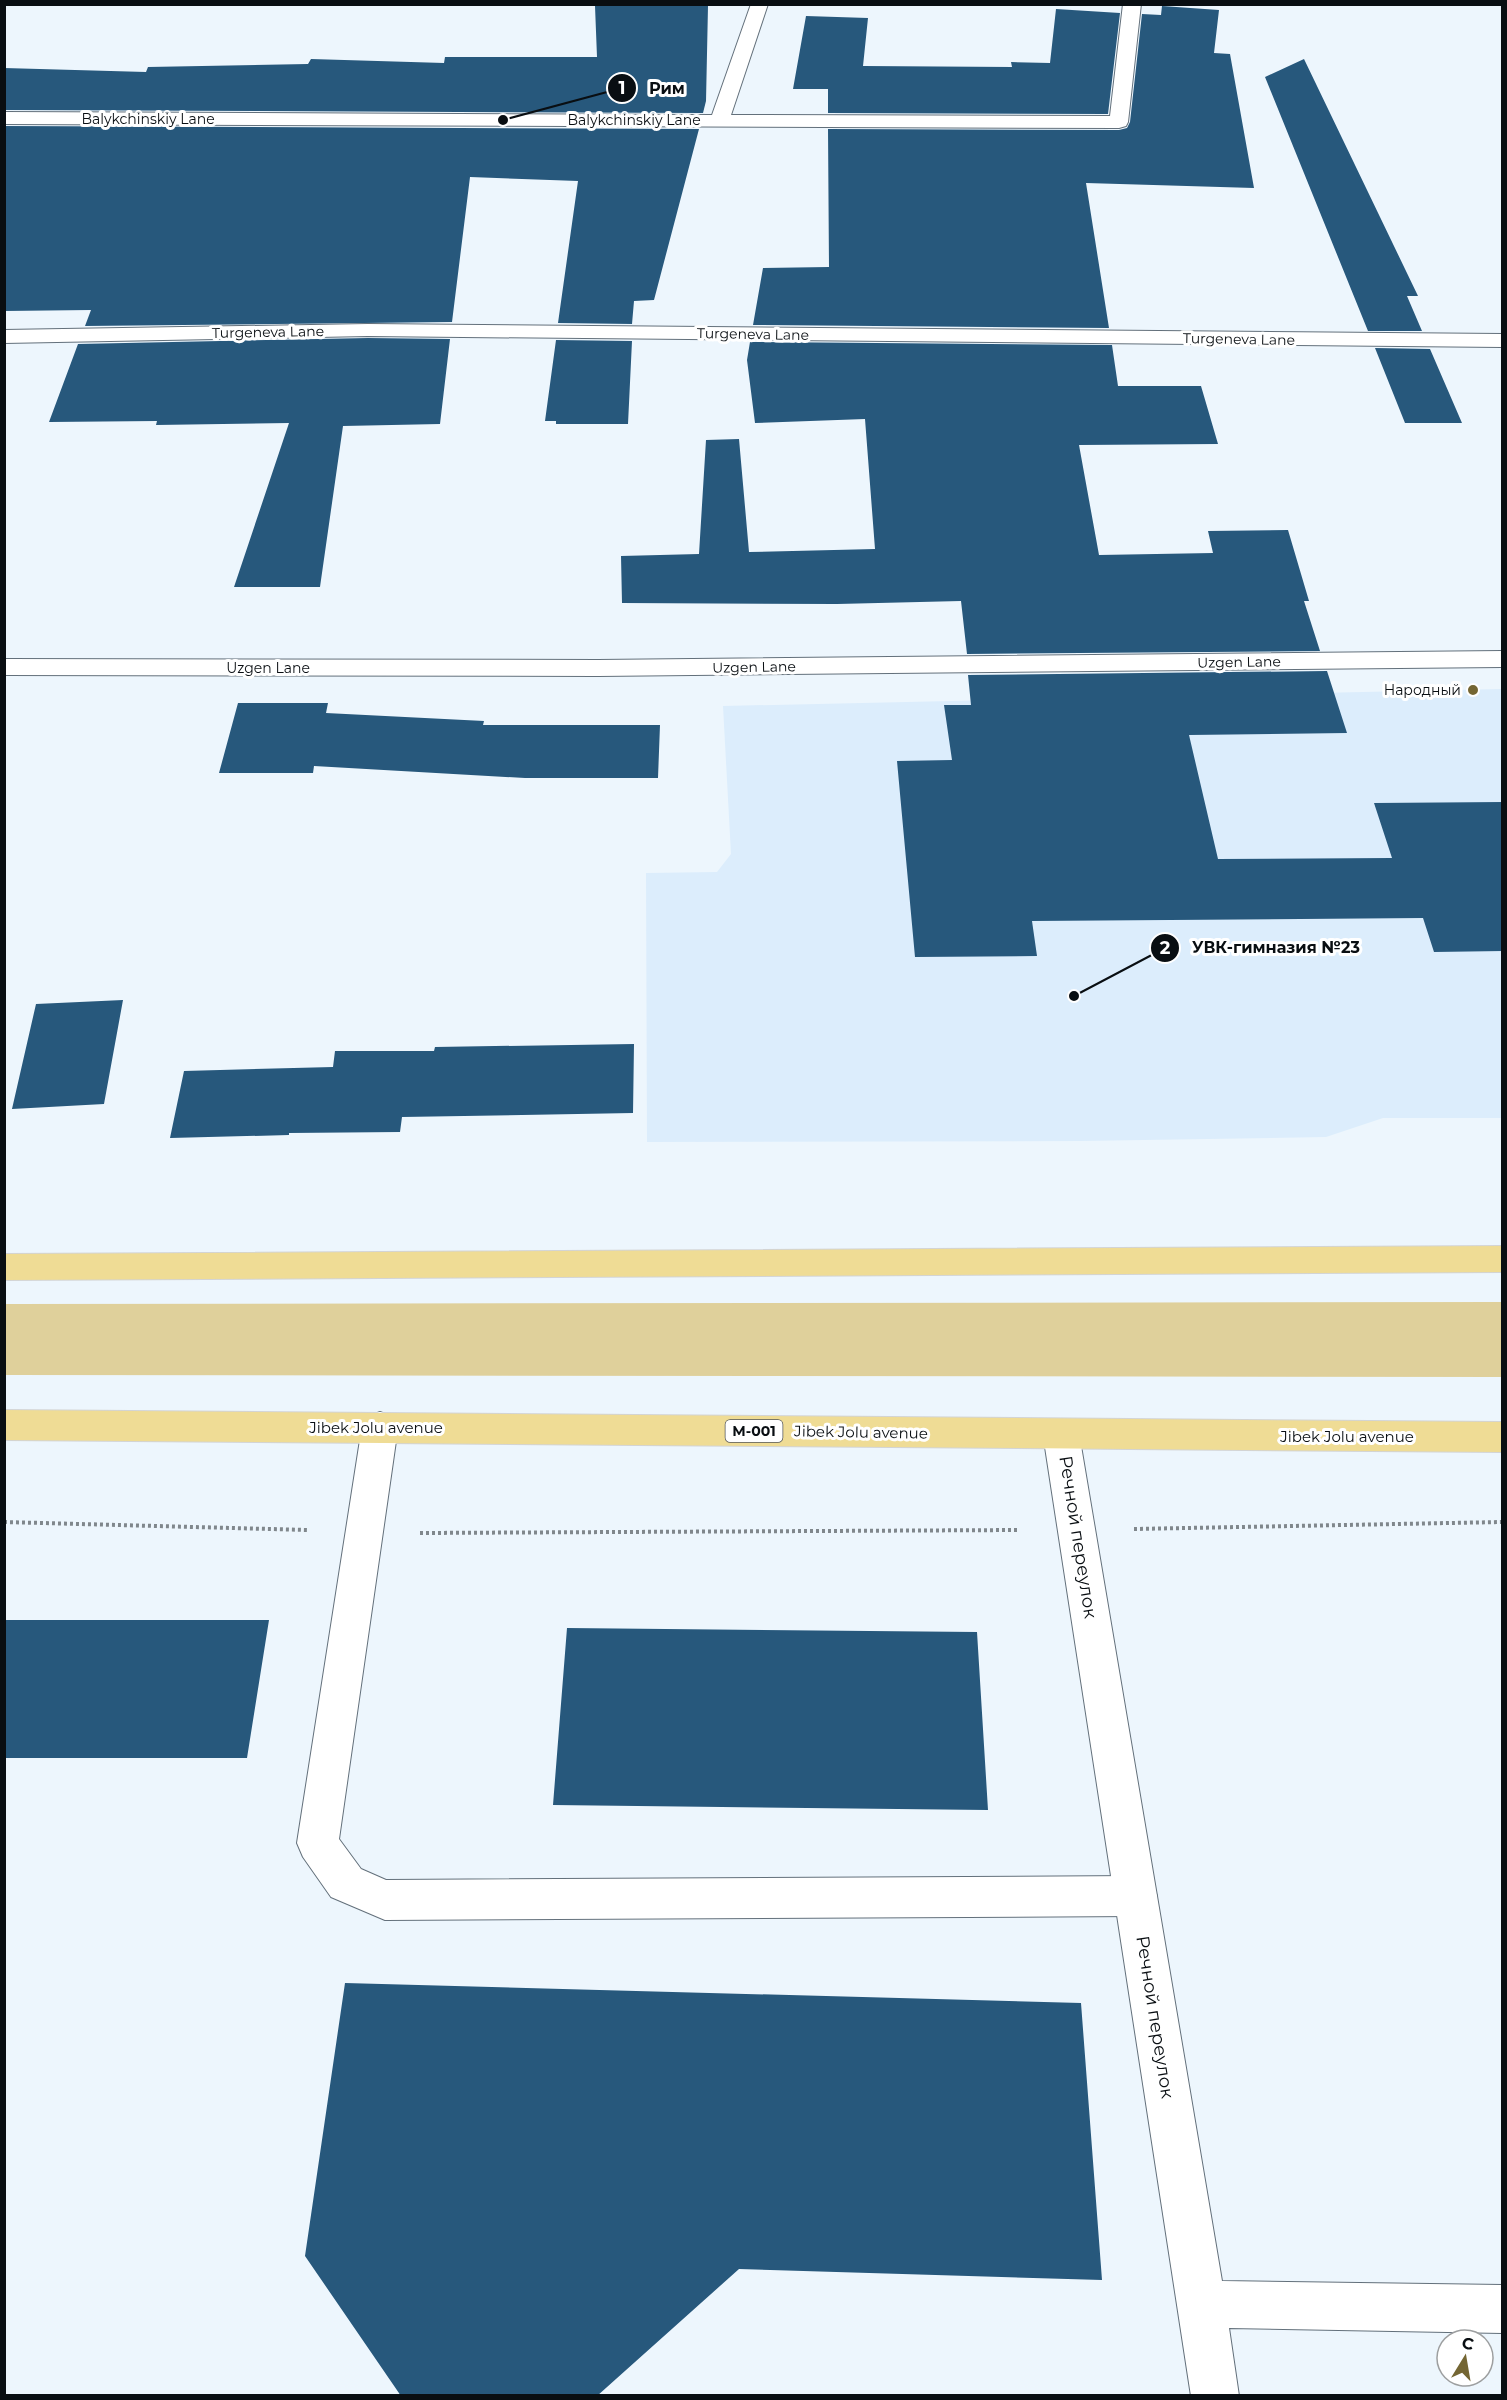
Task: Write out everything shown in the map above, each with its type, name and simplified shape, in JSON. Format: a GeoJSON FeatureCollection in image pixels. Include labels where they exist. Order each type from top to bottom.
{"type":"FeatureCollection","features":[{"type":"Feature","properties":{"kind":"main road"},"geometry":{"type":"LineString","coordinates":[[4,1267],[1503,1259]]}},
{"type":"Feature","properties":{"kind":"main road","name":"Jibek Jolu avenue"},"geometry":{"type":"LineString","coordinates":[[4,1425],[1503,1437]]}},
{"type":"Feature","properties":{"kind":"street"},"geometry":{"type":"LineString","coordinates":[[720,120],[760,4]]}},
{"type":"Feature","properties":{"kind":"street","name":"Balykchinskiy Lane"},"geometry":{"type":"LineString","coordinates":[[4,118],[1119,122],[1132,4]]}},
{"type":"Feature","properties":{"kind":"street","name":"Turgeneva Lane"},"geometry":{"type":"LineString","coordinates":[[4,337],[368,330],[1503,341]]}},
{"type":"Feature","properties":{"kind":"street","name":"Uzgen Lane"},"geometry":{"type":"LineString","coordinates":[[4,667],[598,668],[1503,659]]}},
{"type":"Feature","properties":{"kind":"street"},"geometry":{"type":"LineString","coordinates":[[380,1427],[318,1843],[346,1882],[386,1900],[1136,1896]]}},
{"type":"Feature","properties":{"kind":"street","name":"Речной переулок"},"geometry":{"type":"LineString","coordinates":[[1061,1434],[1215,2396]]}},
{"type":"Feature","properties":{"kind":"street"},"geometry":{"type":"LineString","coordinates":[[1202,2304],[1503,2309]]}},
{"type":"Feature","properties":{"kind":"path"},"geometry":{"type":"LineString","coordinates":[[4,1522],[364,1531],[1077,1530],[1503,1522]]}},
{"type":"Feature","properties":{"kind":"shaded area"},"geometry":{"type":"Polygon","coordinates":[[[1502,689],[1502,1118],[1383,1118],[1326,1137],[1080,1141],[647,1142],[646,873],[717,872],[731,854],[723,706],[1502,689]]]}},
{"type":"Feature","properties":{"kind":"shaded area"},"geometry":{"type":"Polygon","coordinates":[[[1502,1302],[1502,1377],[4,1375],[5,1304],[1502,1302]]]}},
{"type":"Feature","properties":{"kind":"building"},"geometry":{"type":"Polygon","coordinates":[[[595,6],[708,6],[706,101],[703,113],[4,110],[4,68],[146,72],[148,67],[308,64],[311,59],[444,63],[445,57],[597,57],[595,6]]]}},
{"type":"Feature","properties":{"kind":"building"},"geometry":{"type":"Polygon","coordinates":[[[1162,6],[1219,10],[1214,53],[1230,54],[1254,188],[1086,183],[1109,328],[753,325],[763,268],[829,267],[828,129],[1119,130],[1127,128],[1130,122],[1142,14],[1161,15],[1162,6]]]}},
{"type":"Feature","properties":{"kind":"building"},"geometry":{"type":"Polygon","coordinates":[[[1056,9],[1120,13],[1108,114],[828,113],[828,89],[793,89],[806,16],[868,18],[863,66],[1012,67],[1011,62],[1050,63],[1056,9]]]}},
{"type":"Feature","properties":{"kind":"building"},"geometry":{"type":"Polygon","coordinates":[[[1304,59],[1418,296],[1407,296],[1422,331],[1368,331],[1265,77],[1304,59]]]}},
{"type":"Feature","properties":{"kind":"building"},"geometry":{"type":"Polygon","coordinates":[[[4,126],[699,129],[654,300],[634,301],[632,324],[558,323],[578,181],[470,177],[452,322],[85,326],[91,310],[4,311],[4,126]]]}},
{"type":"Feature","properties":{"kind":"building"},"geometry":{"type":"Polygon","coordinates":[[[368,338],[450,339],[440,424],[343,426],[320,587],[234,587],[289,423],[156,425],[157,421],[49,422],[78,344],[368,338]]]}},
{"type":"Feature","properties":{"kind":"building"},"geometry":{"type":"Polygon","coordinates":[[[556,340],[632,341],[628,424],[556,424],[556,421],[545,421],[556,340]]]}},
{"type":"Feature","properties":{"kind":"building"},"geometry":{"type":"Polygon","coordinates":[[[750,342],[1112,345],[1118,386],[1201,386],[1218,444],[1079,445],[1099,555],[1213,553],[1208,531],[1288,530],[1309,601],[1304,601],[1320,651],[967,654],[961,601],[837,604],[622,603],[621,556],[699,554],[706,440],[739,439],[749,552],[875,549],[865,419],[755,423],[747,360],[750,342]]]}},
{"type":"Feature","properties":{"kind":"building"},"geometry":{"type":"Polygon","coordinates":[[[1375,348],[1430,349],[1462,423],[1405,423],[1375,348]]]}},
{"type":"Feature","properties":{"kind":"building"},"geometry":{"type":"Polygon","coordinates":[[[1327,671],[1347,733],[1189,735],[1218,859],[1392,858],[1374,803],[1503,802],[1503,951],[1434,952],[1423,918],[1032,921],[1037,956],[915,957],[897,761],[952,760],[944,705],[971,705],[968,675],[1327,671]]]}},
{"type":"Feature","properties":{"kind":"building"},"geometry":{"type":"Polygon","coordinates":[[[238,703],[328,703],[326,713],[484,721],[483,725],[660,725],[658,778],[525,778],[314,766],[313,773],[219,773],[238,703]]]}},
{"type":"Feature","properties":{"kind":"building"},"geometry":{"type":"Polygon","coordinates":[[[123,1000],[104,1104],[12,1109],[36,1004],[123,1000]]]}},
{"type":"Feature","properties":{"kind":"building"},"geometry":{"type":"Polygon","coordinates":[[[634,1044],[633,1113],[402,1117],[400,1132],[289,1133],[289,1135],[170,1138],[184,1071],[333,1067],[335,1051],[434,1051],[435,1047],[634,1044]]]}},
{"type":"Feature","properties":{"kind":"building"},"geometry":{"type":"Polygon","coordinates":[[[4,1620],[269,1620],[247,1758],[4,1758],[4,1620]]]}},
{"type":"Feature","properties":{"kind":"building"},"geometry":{"type":"Polygon","coordinates":[[[567,1628],[977,1632],[988,1810],[553,1805],[567,1628]]]}},
{"type":"Feature","properties":{"kind":"building"},"geometry":{"type":"Polygon","coordinates":[[[345,1983],[1081,2003],[1102,2280],[739,2269],[597,2396],[401,2396],[305,2256],[345,1983]]]}},
{"type":"Feature","properties":{"kind":"place","name":"Рим"},"geometry":{"type":"Point","coordinates":[503,120]}},
{"type":"Feature","properties":{"kind":"place","name":"Народный"},"geometry":{"type":"Point","coordinates":[1473,690]}},
{"type":"Feature","properties":{"kind":"place","name":"УВК-гимназия №23"},"geometry":{"type":"Point","coordinates":[1074,996]}}]}
